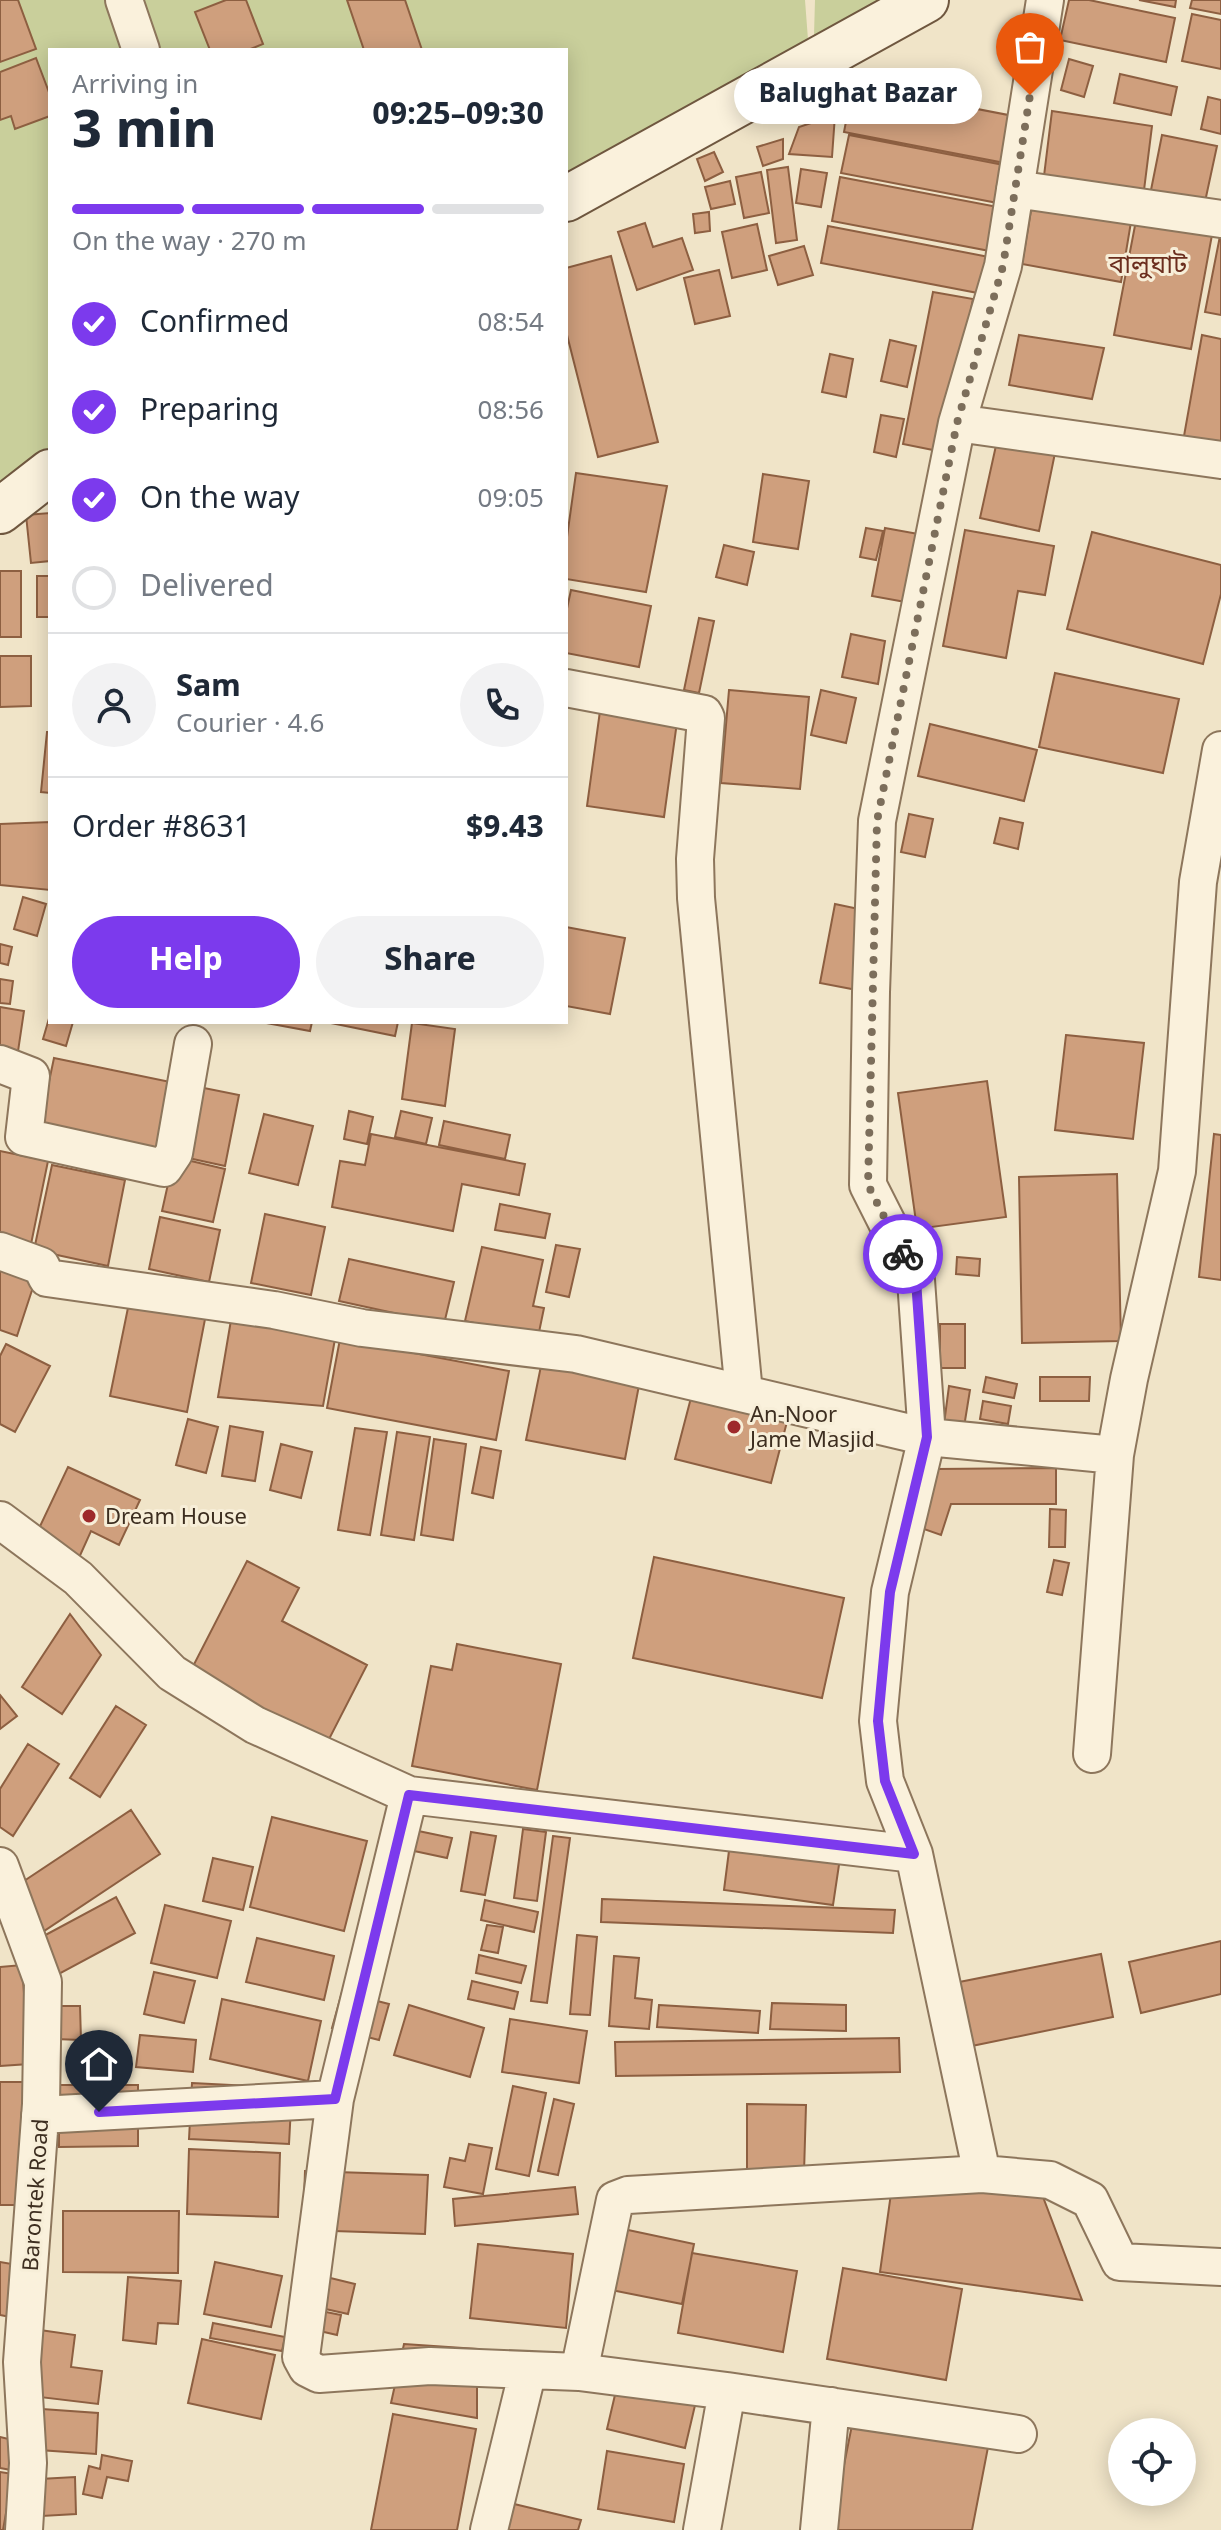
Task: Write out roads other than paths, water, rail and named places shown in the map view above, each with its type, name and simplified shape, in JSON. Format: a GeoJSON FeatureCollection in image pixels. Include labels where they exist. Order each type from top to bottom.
{"type":"FeatureCollection","features":[{"type":"Feature","properties":{"kind":"street"},"geometry":{"type":"LineString","coordinates":[[124,0],[140,48]]}},
{"type":"Feature","properties":{"kind":"street"},"geometry":{"type":"LineString","coordinates":[[568,198],[926,0]]}},
{"type":"Feature","properties":{"kind":"street"},"geometry":{"type":"LineString","coordinates":[[982,2174],[914,1854],[885,1781],[878,1721],[890,1592],[927,1437],[916,1280],[868,1185],[871,992],[877,821],[957,423],[1003,266],[1045,0]]}},
{"type":"Feature","properties":{"kind":"street"},"geometry":{"type":"LineString","coordinates":[[1015,189],[1221,219]]}},
{"type":"Feature","properties":{"kind":"street"},"geometry":{"type":"LineString","coordinates":[[957,423],[1221,460]]}},
{"type":"Feature","properties":{"kind":"street"},"geometry":{"type":"LineString","coordinates":[[0,511],[48,474]]}},
{"type":"Feature","properties":{"kind":"street"},"geometry":{"type":"LineString","coordinates":[[568,688],[704,714],[706,718],[695,859],[696,898],[744,1393]]}},
{"type":"Feature","properties":{"kind":"street"},"geometry":{"type":"LineString","coordinates":[[1092,1754],[1115,1455],[1129,1379],[1177,1171],[1198,882],[1221,750]]}},
{"type":"Feature","properties":{"kind":"street"},"geometry":{"type":"LineString","coordinates":[[0,1064],[31,1076],[24,1137],[164,1168],[174,1153],[193,1044]]}},
{"type":"Feature","properties":{"kind":"street"},"geometry":{"type":"LineString","coordinates":[[0,1251],[41,1266],[47,1278],[274,1310],[362,1328],[576,1354],[927,1437],[1115,1455]]}},
{"type":"Feature","properties":{"kind":"street"},"geometry":{"type":"LineString","coordinates":[[0,1520],[78,1578],[172,1673],[255,1725],[409,1795],[914,1854]]}},
{"type":"Feature","properties":{"kind":"street"},"geometry":{"type":"LineString","coordinates":[[409,1795],[335,2099],[301,2357],[307,2368],[319,2374],[430,2366],[579,2372],[1018,2434]]}},
{"type":"Feature","properties":{"kind":"street","name":"Barontek Road"},"geometry":{"type":"LineString","coordinates":[[0,1866],[43,1982],[40,2115],[22,2362],[28,2463],[24,2530]]}},
{"type":"Feature","properties":{"kind":"street"},"geometry":{"type":"LineString","coordinates":[[40,2115],[335,2099]]}},
{"type":"Feature","properties":{"kind":"street"},"geometry":{"type":"LineString","coordinates":[[579,2372],[615,2200],[628,2195],[982,2174],[1050,2180],[1090,2200],[1120,2262],[1221,2267]]}},
{"type":"Feature","properties":{"kind":"street"},"geometry":{"type":"LineString","coordinates":[[489,2530],[528,2370]]}},
{"type":"Feature","properties":{"kind":"street"},"geometry":{"type":"LineString","coordinates":[[702,2530],[727,2391]]}},
{"type":"Feature","properties":{"kind":"street"},"geometry":{"type":"LineString","coordinates":[[819,2530],[831,2406]]}},
{"type":"Feature","properties":{"kind":"place","name":"Balughat Bazar"},"geometry":{"type":"Point","coordinates":[1030,95]}},
{"type":"Feature","properties":{"kind":"place","name":"An-Noor Jame Masjid"},"geometry":{"type":"Point","coordinates":[734,1427]}},
{"type":"Feature","properties":{"kind":"place","name":"Dream House"},"geometry":{"type":"Point","coordinates":[89,1516]}},
{"type":"Feature","properties":{"kind":"district","name":"বালুঘাট"},"geometry":{"type":"Point","coordinates":[1148,264]}}]}
